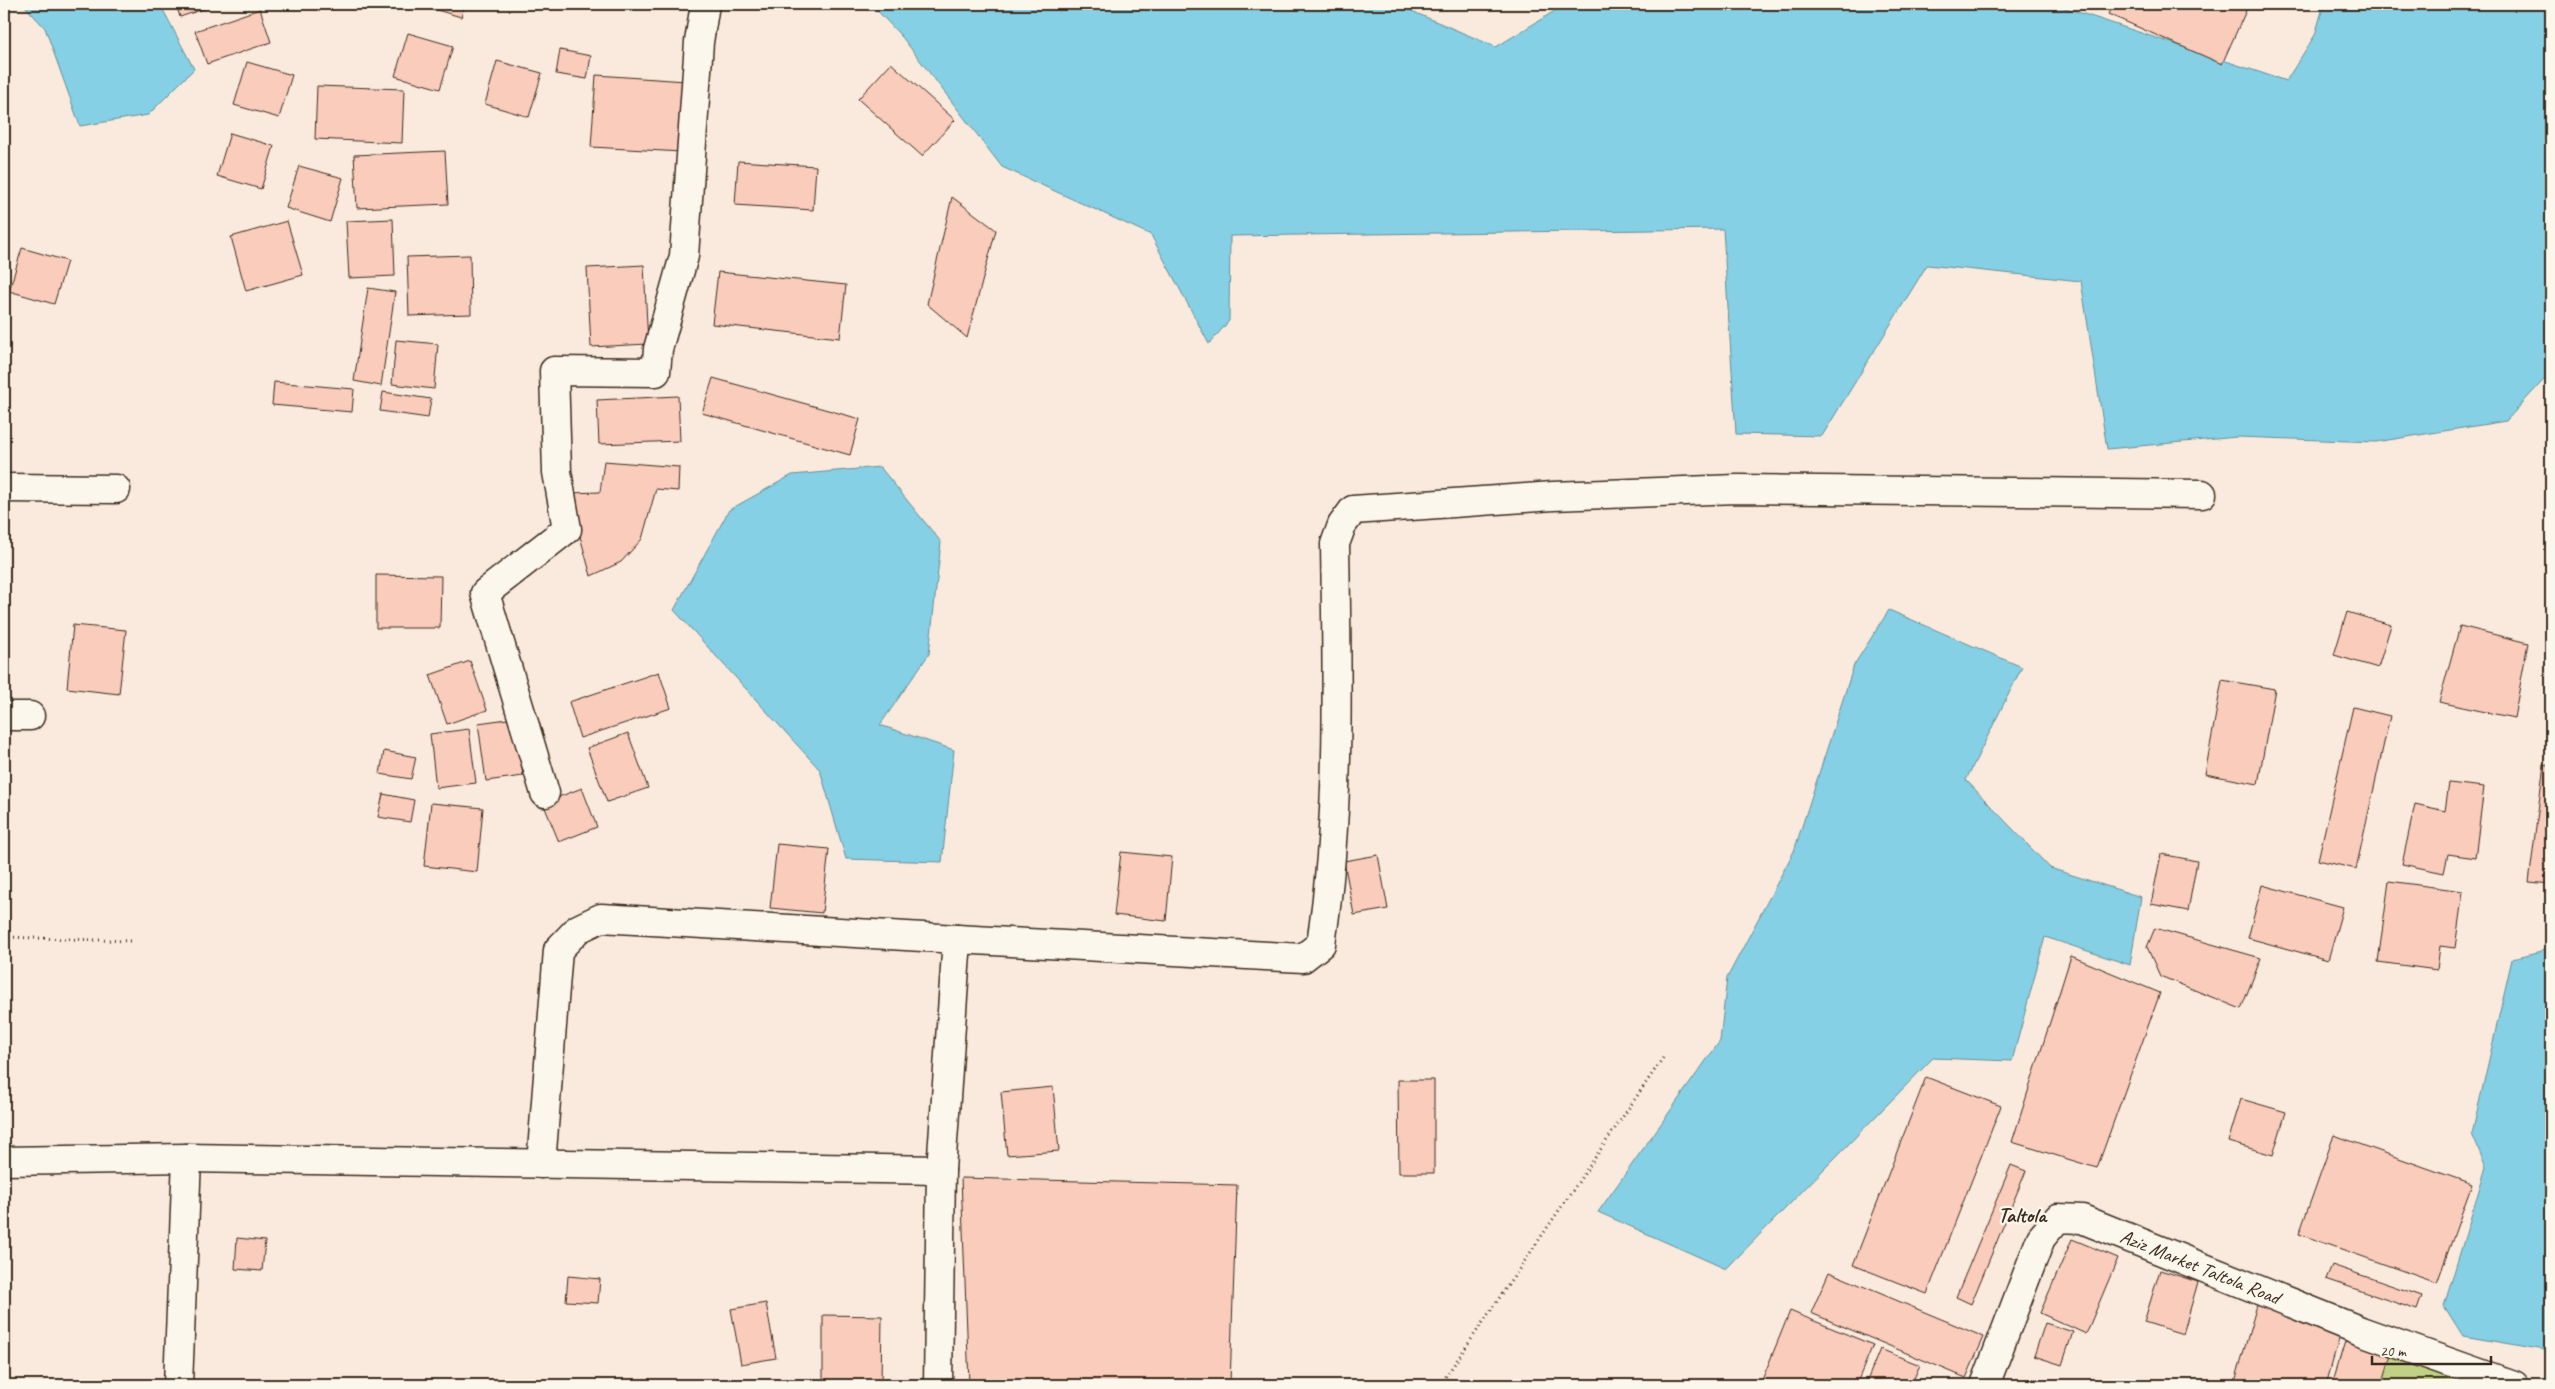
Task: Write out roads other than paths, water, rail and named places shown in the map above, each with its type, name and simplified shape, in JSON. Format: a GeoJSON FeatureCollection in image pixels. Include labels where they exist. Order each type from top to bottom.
{"type":"FeatureCollection","features":[{"type":"Feature","properties":{"kind":"street"},"geometry":{"type":"LineString","coordinates":[[545,793],[485,593],[567,529],[557,472],[554,371],[656,372],[658,349],[684,256],[699,42],[705,4]]}},
{"type":"Feature","properties":{"kind":"street"},"geometry":{"type":"LineString","coordinates":[[4,488],[116,489]]}},
{"type":"Feature","properties":{"kind":"street"},"geometry":{"type":"LineString","coordinates":[[541,1164],[558,950],[578,928],[601,918],[1304,958],[1321,944],[1328,895],[1338,731],[1336,544],[1342,525],[1353,510],[1553,496],[1737,488],[2202,494]]}},
{"type":"Feature","properties":{"kind":"street"},"geometry":{"type":"LineString","coordinates":[[938,1385],[941,1170],[957,939]]}},
{"type":"Feature","properties":{"kind":"street"},"geometry":{"type":"LineString","coordinates":[[4,1161],[187,1158],[941,1170]]}},
{"type":"Feature","properties":{"kind":"street"},"geometry":{"type":"LineString","coordinates":[[178,1385],[187,1158]]}},
{"type":"Feature","properties":{"kind":"street","name":"Aziz Market Taltola Road"},"geometry":{"type":"LineString","coordinates":[[1985,1385],[2041,1238],[2058,1218],[2082,1219],[2361,1331],[2513,1385]]}},
{"type":"Feature","properties":{"kind":"water"},"geometry":{"type":"Polygon","coordinates":[[[23,4],[160,4],[194,69],[148,115],[80,126],[45,28],[23,4]]]}},
{"type":"Feature","properties":{"kind":"water"},"geometry":{"type":"Polygon","coordinates":[[[871,4],[1395,4],[1496,47],[1566,4],[2054,4],[2286,81],[2315,35],[2324,4],[2551,4],[2551,372],[2506,421],[2376,442],[2237,437],[2107,449],[2081,281],[1927,265],[1822,436],[1736,434],[1723,229],[1230,236],[1229,321],[1209,344],[1151,235],[1002,167],[902,37],[871,4]]]}},
{"type":"Feature","properties":{"kind":"water"},"geometry":{"type":"Polygon","coordinates":[[[880,467],[941,542],[929,654],[880,725],[954,750],[942,862],[846,859],[820,770],[674,610],[729,510],[792,475],[880,467]]]}},
{"type":"Feature","properties":{"kind":"water"},"geometry":{"type":"Polygon","coordinates":[[[1889,610],[2022,667],[1966,780],[2050,868],[2141,897],[2130,965],[2045,937],[2012,1061],[1933,1058],[1726,1269],[1598,1212],[1720,1041],[1727,978],[1794,851],[1854,665],[1889,610]]]}},
{"type":"Feature","properties":{"kind":"water"},"geometry":{"type":"Polygon","coordinates":[[[2551,946],[2551,1351],[2463,1336],[2444,1306],[2486,1167],[2472,1134],[2512,959],[2541,952],[2551,946]]]}},
{"type":"Feature","properties":{"kind":"district","name":"Taltola"},"geometry":{"type":"Point","coordinates":[2022,1215]}}]}
